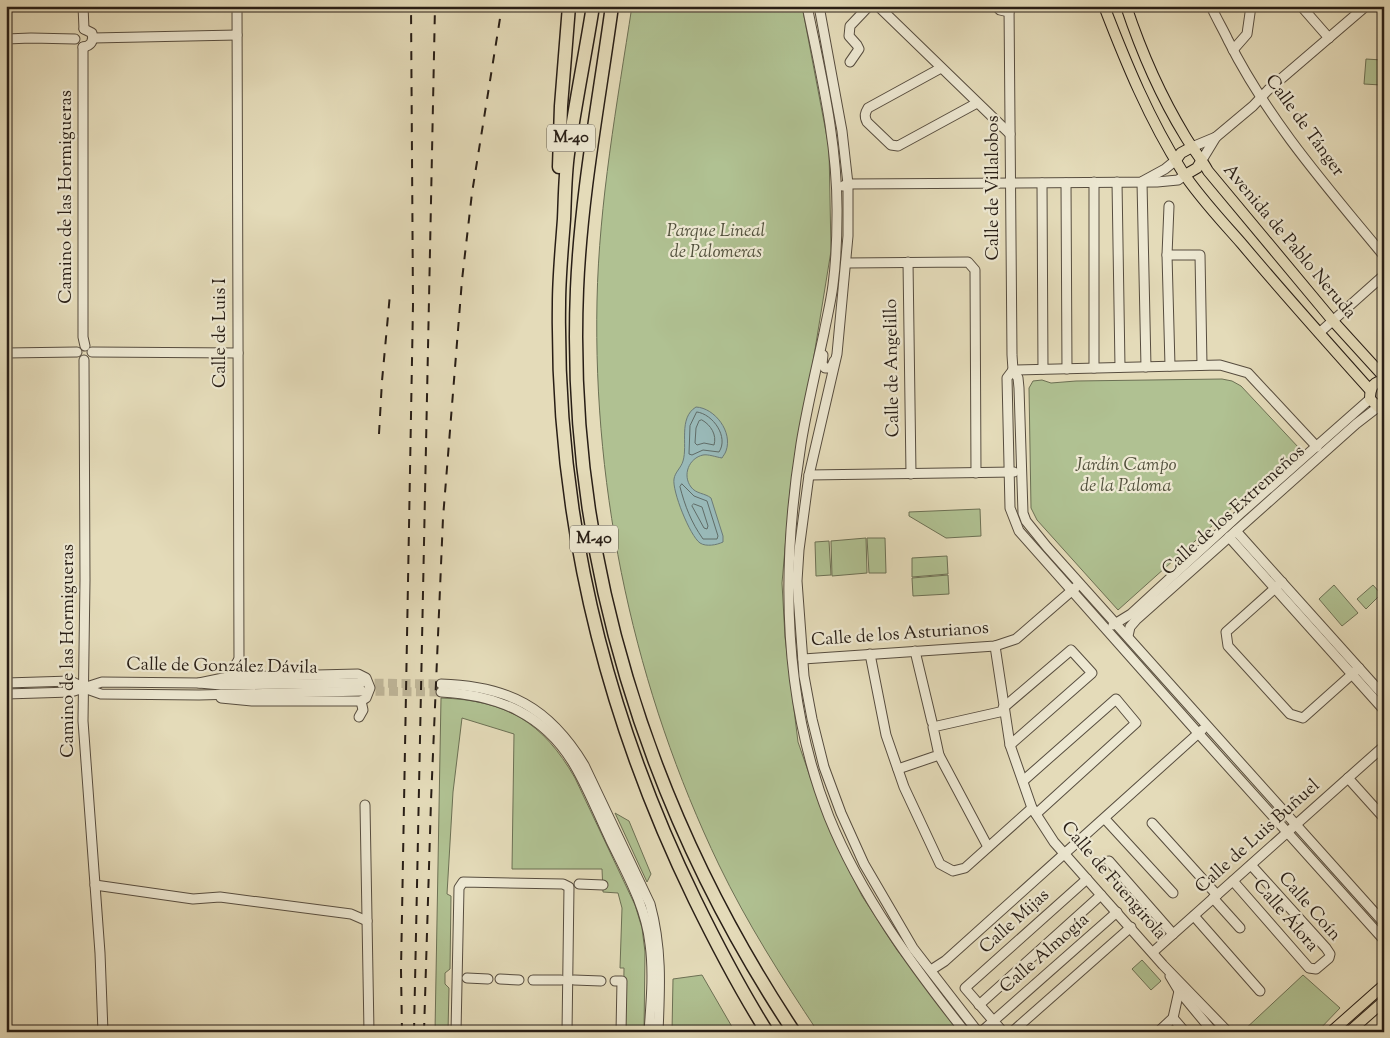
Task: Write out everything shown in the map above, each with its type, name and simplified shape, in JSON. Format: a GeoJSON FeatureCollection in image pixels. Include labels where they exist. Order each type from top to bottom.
{"type":"FeatureCollection","features":[{"type":"Feature","properties":{"kind":"highway"},"geometry":{"type":"LineString","coordinates":[[562,244],[557,212],[561,106],[569,6]]}},
{"type":"Feature","properties":{"kind":"highway","name":"M-40"},"geometry":{"type":"LineString","coordinates":[[593,6],[568,157],[559,303],[559,357],[566,467],[583,577],[595,631],[625,731],[660,824],[711,932],[742,991],[767,1032]]}},
{"type":"Feature","properties":{"kind":"highway","name":"M-40"},"geometry":{"type":"LineString","coordinates":[[612,6],[588,163],[577,290],[580,422],[591,519],[601,575],[634,705],[672,808],[724,916],[747,958],[794,1032]]}},
{"type":"Feature","properties":{"kind":"main road"},"geometry":{"type":"LineString","coordinates":[[1104,6],[1132,77],[1176,160],[1181,153],[1192,147]]}},
{"type":"Feature","properties":{"kind":"main road","name":"Avenida de Pablo Neruda"},"geometry":{"type":"LineString","coordinates":[[1126,6],[1138,42],[1150,69],[1184,135],[1208,171],[1334,321],[1384,377]]}},
{"type":"Feature","properties":{"kind":"main road","name":"Avenida de Pablo Neruda"},"geometry":{"type":"LineString","coordinates":[[1176,160],[1185,175],[1233,234],[1381,408]]}},
{"type":"Feature","properties":{"kind":"main road"},"geometry":{"type":"LineString","coordinates":[[1185,175],[1197,168],[1202,160]]}},
{"type":"Feature","properties":{"kind":"main road"},"geometry":{"type":"LineString","coordinates":[[1370,394],[1373,384],[1384,381]]}},
{"type":"Feature","properties":{"kind":"main road"},"geometry":{"type":"LineString","coordinates":[[1331,1032],[1384,985]]}},
{"type":"Feature","properties":{"kind":"main road"},"geometry":{"type":"LineString","coordinates":[[1349,1032],[1384,1000]]}},
{"type":"Feature","properties":{"kind":"street"},"geometry":{"type":"LineString","coordinates":[[83,6],[84,29]]}},
{"type":"Feature","properties":{"kind":"street","name":"Calle de Luis I"},"geometry":{"type":"LineString","coordinates":[[236,6],[239,659]]}},
{"type":"Feature","properties":{"kind":"street"},"geometry":{"type":"LineString","coordinates":[[807,6],[830,124],[836,168],[837,194],[833,287],[801,444],[791,520],[788,582],[790,639],[794,677],[801,722],[814,770],[830,818],[854,870],[882,919],[965,1032]]}},
{"type":"Feature","properties":{"kind":"street"},"geometry":{"type":"LineString","coordinates":[[819,6],[842,131],[848,184],[848,236],[837,354],[809,474],[801,525],[797,581],[802,658],[812,719],[824,767],[841,813],[864,864],[889,910],[913,948],[957,1006],[980,1032]]}},
{"type":"Feature","properties":{"kind":"street"},"geometry":{"type":"LineString","coordinates":[[850,62],[859,50],[857,44],[849,36],[850,26],[869,6]]}},
{"type":"Feature","properties":{"kind":"street"},"geometry":{"type":"LineString","coordinates":[[878,6],[1010,134]]}},
{"type":"Feature","properties":{"kind":"street"},"geometry":{"type":"LineString","coordinates":[[996,6],[1000,10],[1009,9]]}},
{"type":"Feature","properties":{"kind":"street","name":"Calle de Tánger"},"geometry":{"type":"LineString","coordinates":[[1211,6],[1260,98],[1296,147],[1384,256]]}},
{"type":"Feature","properties":{"kind":"street"},"geometry":{"type":"LineString","coordinates":[[1233,50],[1247,34],[1251,6]]}},
{"type":"Feature","properties":{"kind":"street"},"geometry":{"type":"LineString","coordinates":[[1301,6],[1329,38]]}},
{"type":"Feature","properties":{"kind":"street"},"geometry":{"type":"LineString","coordinates":[[1202,160],[1216,137],[1366,6]]}},
{"type":"Feature","properties":{"kind":"street","name":"Calle de Villalobos"},"geometry":{"type":"LineString","coordinates":[[1009,9],[1013,370]]}},
{"type":"Feature","properties":{"kind":"street"},"geometry":{"type":"LineString","coordinates":[[84,29],[92,33],[93,38],[92,43],[83,47],[76,43],[75,38],[79,30],[84,29]]}},
{"type":"Feature","properties":{"kind":"street"},"geometry":{"type":"LineString","coordinates":[[93,38],[236,35]]}},
{"type":"Feature","properties":{"kind":"street"},"geometry":{"type":"LineString","coordinates":[[6,39],[75,38]]}},
{"type":"Feature","properties":{"kind":"street","name":"Camino de las Hormigueras"},"geometry":{"type":"LineString","coordinates":[[83,47],[83,337],[85,346]]}},
{"type":"Feature","properties":{"kind":"street"},"geometry":{"type":"LineString","coordinates":[[941,68],[868,108],[865,117],[867,122],[891,145],[898,146],[977,104]]}},
{"type":"Feature","properties":{"kind":"street"},"geometry":{"type":"LineString","coordinates":[[1192,147],[1216,137]]}},
{"type":"Feature","properties":{"kind":"street"},"geometry":{"type":"LineString","coordinates":[[1142,182],[1165,169],[1176,160]]}},
{"type":"Feature","properties":{"kind":"street"},"geometry":{"type":"LineString","coordinates":[[837,194],[842,186],[848,184],[1142,182],[1178,180],[1185,175]]}},
{"type":"Feature","properties":{"kind":"street"},"geometry":{"type":"LineString","coordinates":[[1094,182],[1094,368]]}},
{"type":"Feature","properties":{"kind":"street"},"geometry":{"type":"LineString","coordinates":[[1117,182],[1120,367]]}},
{"type":"Feature","properties":{"kind":"street"},"geometry":{"type":"LineString","coordinates":[[1142,182],[1146,367]]}},
{"type":"Feature","properties":{"kind":"street"},"geometry":{"type":"LineString","coordinates":[[1042,183],[1043,369]]}},
{"type":"Feature","properties":{"kind":"street"},"geometry":{"type":"LineString","coordinates":[[1066,183],[1067,369]]}},
{"type":"Feature","properties":{"kind":"street"},"geometry":{"type":"LineString","coordinates":[[1168,206],[1167,255],[1170,366]]}},
{"type":"Feature","properties":{"kind":"street"},"geometry":{"type":"LineString","coordinates":[[1167,255],[1200,255],[1202,365]]}},
{"type":"Feature","properties":{"kind":"street","name":"Calle de Angelillo"},"geometry":{"type":"LineString","coordinates":[[908,262],[911,474]]}},
{"type":"Feature","properties":{"kind":"street"},"geometry":{"type":"LineString","coordinates":[[846,263],[968,262],[975,270],[976,473]]}},
{"type":"Feature","properties":{"kind":"street"},"geometry":{"type":"LineString","coordinates":[[1319,333],[1384,275]]}},
{"type":"Feature","properties":{"kind":"street"},"geometry":{"type":"LineString","coordinates":[[825,325],[823,366],[828,369],[831,368],[837,354]]}},
{"type":"Feature","properties":{"kind":"street"},"geometry":{"type":"LineString","coordinates":[[77,352],[79,348],[85,346],[91,348],[92,352]]}},
{"type":"Feature","properties":{"kind":"street"},"geometry":{"type":"LineString","coordinates":[[6,352],[77,352]]}},
{"type":"Feature","properties":{"kind":"street"},"geometry":{"type":"LineString","coordinates":[[77,352],[78,357],[84,360],[89,359],[92,352]]}},
{"type":"Feature","properties":{"kind":"street"},"geometry":{"type":"LineString","coordinates":[[92,352],[238,353]]}},
{"type":"Feature","properties":{"kind":"street","name":"Camino de las Hormigueras"},"geometry":{"type":"LineString","coordinates":[[84,360],[84,688],[82,721],[102,979],[102,1032]]}},
{"type":"Feature","properties":{"kind":"street"},"geometry":{"type":"LineString","coordinates":[[1013,370],[1220,364],[1248,373],[1317,447]]}},
{"type":"Feature","properties":{"kind":"street"},"geometry":{"type":"LineString","coordinates":[[1013,370],[1018,378],[1019,388],[1020,472],[1023,513],[1026,521],[1384,923]]}},
{"type":"Feature","properties":{"kind":"street"},"geometry":{"type":"LineString","coordinates":[[1013,370],[1008,378],[1010,508],[1019,531],[1384,940]]}},
{"type":"Feature","properties":{"kind":"street"},"geometry":{"type":"LineString","coordinates":[[811,393],[816,384],[820,383],[824,387],[820,412],[821,424]]}},
{"type":"Feature","properties":{"kind":"street","name":"Calle de los Extremeños"},"geometry":{"type":"LineString","coordinates":[[1106,630],[1130,614],[1317,447],[1370,394]]}},
{"type":"Feature","properties":{"kind":"street","name":"Calle de los Extremeños"},"geometry":{"type":"LineString","coordinates":[[1117,642],[1128,636],[1130,627],[1136,620],[1356,424],[1381,408]]}},
{"type":"Feature","properties":{"kind":"street"},"geometry":{"type":"LineString","coordinates":[[809,474],[1020,472]]}},
{"type":"Feature","properties":{"kind":"street"},"geometry":{"type":"LineString","coordinates":[[1233,534],[1355,671],[1384,710]]}},
{"type":"Feature","properties":{"kind":"street"},"geometry":{"type":"LineString","coordinates":[[788,582],[796,656],[802,658]]}},
{"type":"Feature","properties":{"kind":"street","name":"Calle de los Asturianos"},"geometry":{"type":"LineString","coordinates":[[802,658],[994,646],[1016,639],[1080,583]]}},
{"type":"Feature","properties":{"kind":"street"},"geometry":{"type":"LineString","coordinates":[[1279,586],[1226,632],[1228,646],[1290,714],[1303,718],[1355,671]]}},
{"type":"Feature","properties":{"kind":"street","name":"Calle de Fuengirola"},"geometry":{"type":"LineString","coordinates":[[994,646],[1010,745],[1034,811],[1054,842],[1163,964],[1228,1032]]}},
{"type":"Feature","properties":{"kind":"street"},"geometry":{"type":"LineString","coordinates":[[988,847],[939,755],[933,727],[1004,709],[1071,650],[1092,673],[1010,745]]}},
{"type":"Feature","properties":{"kind":"street"},"geometry":{"type":"LineString","coordinates":[[915,651],[932,722]]}},
{"type":"Feature","properties":{"kind":"street"},"geometry":{"type":"LineString","coordinates":[[870,654],[886,735],[904,786],[940,864],[953,871],[965,868],[1136,723],[1116,699],[1023,781]]}},
{"type":"Feature","properties":{"kind":"street"},"geometry":{"type":"LineString","coordinates":[[199,683],[228,677],[239,659],[247,673],[252,676]]}},
{"type":"Feature","properties":{"kind":"street"},"geometry":{"type":"LineString","coordinates":[[1355,671],[1384,696]]}},
{"type":"Feature","properties":{"kind":"street","name":"Calle de González Dávila"},"geometry":{"type":"LineString","coordinates":[[6,694],[71,692],[102,682],[199,683],[361,692],[366,698],[370,688],[366,678],[358,674],[228,677]]}},
{"type":"Feature","properties":{"kind":"street","name":"Calle de González Dávila"},"geometry":{"type":"LineString","coordinates":[[6,683],[71,681],[101,694],[199,695],[246,701],[361,692]]}},
{"type":"Feature","properties":{"kind":"street"},"geometry":{"type":"LineString","coordinates":[[649,1032],[651,962],[646,924],[634,890],[574,764],[552,736],[538,723],[520,711],[498,701],[441,688],[479,687],[495,691],[524,703],[544,716],[562,733],[584,765],[650,904],[656,924],[660,959],[658,1032]]}},
{"type":"Feature","properties":{"kind":"street"},"geometry":{"type":"LineString","coordinates":[[359,717],[363,710],[361,692]]}},
{"type":"Feature","properties":{"kind":"street"},"geometry":{"type":"LineString","coordinates":[[900,945],[914,958],[922,969],[931,970],[945,961],[1105,819],[1207,725]]}},
{"type":"Feature","properties":{"kind":"street","name":"Calle de Luis Buñuel"},"geometry":{"type":"LineString","coordinates":[[1153,952],[1384,746]]}},
{"type":"Feature","properties":{"kind":"street"},"geometry":{"type":"LineString","coordinates":[[898,769],[939,755]]}},
{"type":"Feature","properties":{"kind":"street"},"geometry":{"type":"LineString","coordinates":[[1348,778],[1384,818]]}},
{"type":"Feature","properties":{"kind":"street"},"geometry":{"type":"LineString","coordinates":[[365,805],[369,1032]]}},
{"type":"Feature","properties":{"kind":"street"},"geometry":{"type":"LineString","coordinates":[[1105,819],[1173,893]]}},
{"type":"Feature","properties":{"kind":"street"},"geometry":{"type":"LineString","coordinates":[[1152,823],[1240,928]]}},
{"type":"Feature","properties":{"kind":"street"},"geometry":{"type":"LineString","coordinates":[[1109,861],[1173,934]]}},
{"type":"Feature","properties":{"kind":"street","name":"Calle Coín"},"geometry":{"type":"LineString","coordinates":[[1251,865],[1330,954],[1329,958],[1316,969]]}},
{"type":"Feature","properties":{"kind":"street","name":"Calle Mijas"},"geometry":{"type":"LineString","coordinates":[[979,1005],[965,988],[1087,879]]}},
{"type":"Feature","properties":{"kind":"street","name":"Calle Álora"},"geometry":{"type":"LineString","coordinates":[[1233,881],[1309,968],[1316,969]]}},
{"type":"Feature","properties":{"kind":"street"},"geometry":{"type":"LineString","coordinates":[[456,1032],[459,888],[463,882],[563,884],[569,888],[567,1032]]}},
{"type":"Feature","properties":{"kind":"street"},"geometry":{"type":"LineString","coordinates":[[579,884],[603,885]]}},
{"type":"Feature","properties":{"kind":"street"},"geometry":{"type":"LineString","coordinates":[[95,886],[192,899],[229,898],[351,914],[367,921]]}},
{"type":"Feature","properties":{"kind":"street"},"geometry":{"type":"LineString","coordinates":[[1003,1032],[979,1005],[1101,895]]}},
{"type":"Feature","properties":{"kind":"street","name":"Calle Almogía"},"geometry":{"type":"LineString","coordinates":[[980,1032],[1117,912]]}},
{"type":"Feature","properties":{"kind":"street"},"geometry":{"type":"LineString","coordinates":[[1194,916],[1260,991]]}},
{"type":"Feature","properties":{"kind":"street"},"geometry":{"type":"LineString","coordinates":[[1012,1032],[1130,927]]}},
{"type":"Feature","properties":{"kind":"street","name":"Calle de Fuengirola"},"geometry":{"type":"LineString","coordinates":[[1163,964],[1179,991],[1214,1032]]}},
{"type":"Feature","properties":{"kind":"street"},"geometry":{"type":"LineString","coordinates":[[467,978],[488,979]]}},
{"type":"Feature","properties":{"kind":"street"},"geometry":{"type":"LineString","coordinates":[[500,979],[519,980]]}},
{"type":"Feature","properties":{"kind":"street"},"geometry":{"type":"LineString","coordinates":[[533,980],[561,980]]}},
{"type":"Feature","properties":{"kind":"street"},"geometry":{"type":"LineString","coordinates":[[574,980],[600,981]]}},
{"type":"Feature","properties":{"kind":"street"},"geometry":{"type":"LineString","coordinates":[[615,981],[622,981],[621,1032]]}},
{"type":"Feature","properties":{"kind":"street"},"geometry":{"type":"LineString","coordinates":[[1158,1032],[1173,1018],[1179,991]]}},
{"type":"Feature","properties":{"kind":"street"},"geometry":{"type":"LineString","coordinates":[[1173,1018],[1185,1032]]}},
{"type":"Feature","properties":{"kind":"green space","name":"Parque Lineal de Palomeras"},"geometry":{"type":"Polygon","coordinates":[[[632,6],[802,6],[829,148],[831,251],[790,491],[782,583],[785,637],[798,742],[823,814],[862,896],[897,950],[962,1032],[818,1032],[766,950],[730,887],[689,798],[664,730],[642,661],[625,590],[612,519],[603,446],[598,374],[597,301],[601,227],[632,6]]]}},
{"type":"Feature","properties":{"kind":"green space"},"geometry":{"type":"Polygon","coordinates":[[[1366,59],[1382,60],[1381,85],[1364,84],[1366,59]]]}},
{"type":"Feature","properties":{"kind":"green space","name":"Jardín Campo de la Paloma"},"geometry":{"type":"Polygon","coordinates":[[[1222,379],[1232,381],[1241,386],[1299,448],[1118,610],[1037,520],[1031,508],[1029,388],[1033,381],[1042,380],[1051,383],[1222,379]]]}},
{"type":"Feature","properties":{"kind":"green space"},"geometry":{"type":"Polygon","coordinates":[[[980,509],[981,536],[946,538],[909,516],[909,512],[980,509]]]}},
{"type":"Feature","properties":{"kind":"green space"},"geometry":{"type":"Polygon","coordinates":[[[866,538],[867,573],[832,576],[831,541],[866,538]]]}},
{"type":"Feature","properties":{"kind":"green space"},"geometry":{"type":"Polygon","coordinates":[[[867,538],[885,538],[886,573],[869,573],[867,538]]]}},
{"type":"Feature","properties":{"kind":"green space"},"geometry":{"type":"Polygon","coordinates":[[[829,541],[831,575],[816,576],[815,542],[829,541]]]}},
{"type":"Feature","properties":{"kind":"green space"},"geometry":{"type":"Polygon","coordinates":[[[947,556],[948,574],[912,577],[912,558],[947,556]]]}},
{"type":"Feature","properties":{"kind":"green space"},"geometry":{"type":"Polygon","coordinates":[[[948,575],[949,594],[913,596],[912,578],[948,575]]]}},
{"type":"Feature","properties":{"kind":"green space"},"geometry":{"type":"Polygon","coordinates":[[[1334,585],[1358,613],[1342,626],[1319,599],[1334,585]]]}},
{"type":"Feature","properties":{"kind":"green space"},"geometry":{"type":"Polygon","coordinates":[[[1373,585],[1381,594],[1366,609],[1357,599],[1373,585]]]}},
{"type":"Feature","properties":{"kind":"green space"},"geometry":{"type":"Polygon","coordinates":[[[441,698],[485,703],[504,709],[520,718],[550,742],[575,778],[635,905],[642,928],[645,952],[644,1032],[623,1032],[624,968],[620,968],[622,908],[618,893],[603,892],[602,869],[512,869],[514,734],[462,718],[453,792],[447,894],[451,896],[450,969],[445,973],[445,984],[449,988],[448,1032],[435,1032],[441,698]]]}},
{"type":"Feature","properties":{"kind":"green space"},"geometry":{"type":"Polygon","coordinates":[[[615,813],[629,821],[651,874],[647,882],[615,813]]]}},
{"type":"Feature","properties":{"kind":"green space"},"geometry":{"type":"Polygon","coordinates":[[[1142,960],[1161,981],[1151,990],[1132,969],[1142,960]]]}},
{"type":"Feature","properties":{"kind":"green space"},"geometry":{"type":"Polygon","coordinates":[[[702,975],[735,1032],[672,1032],[673,979],[702,975]]]}},
{"type":"Feature","properties":{"kind":"green space"},"geometry":{"type":"Polygon","coordinates":[[[1303,975],[1340,1008],[1317,1032],[1242,1032],[1303,975]]]}},
{"type":"Feature","properties":{"kind":"water"},"geometry":{"type":"Polygon","coordinates":[[[696,407],[703,408],[716,416],[725,429],[728,444],[722,458],[707,455],[698,457],[691,463],[687,472],[688,482],[691,487],[711,498],[723,536],[723,542],[712,545],[700,543],[691,532],[674,485],[674,479],[684,455],[685,425],[690,412],[696,407]]]}},
{"type":"Feature","properties":{"kind":"tunnel"},"geometry":{"type":"LineString","coordinates":[[361,683],[441,684]]}},
{"type":"Feature","properties":{"kind":"tunnel"},"geometry":{"type":"LineString","coordinates":[[362,691],[441,692]]}},
{"type":"Feature","properties":{"kind":"railway"},"geometry":{"type":"LineString","coordinates":[[402,1032],[401,970],[413,305],[411,6]]}},
{"type":"Feature","properties":{"kind":"railway"},"geometry":{"type":"LineString","coordinates":[[414,1032],[435,6]]}},
{"type":"Feature","properties":{"kind":"railway"},"geometry":{"type":"LineString","coordinates":[[424,1032],[431,801],[443,518],[462,280],[472,193],[502,6]]}},
{"type":"Feature","properties":{"kind":"railway"},"geometry":{"type":"LineString","coordinates":[[379,434],[390,294]]}}]}
